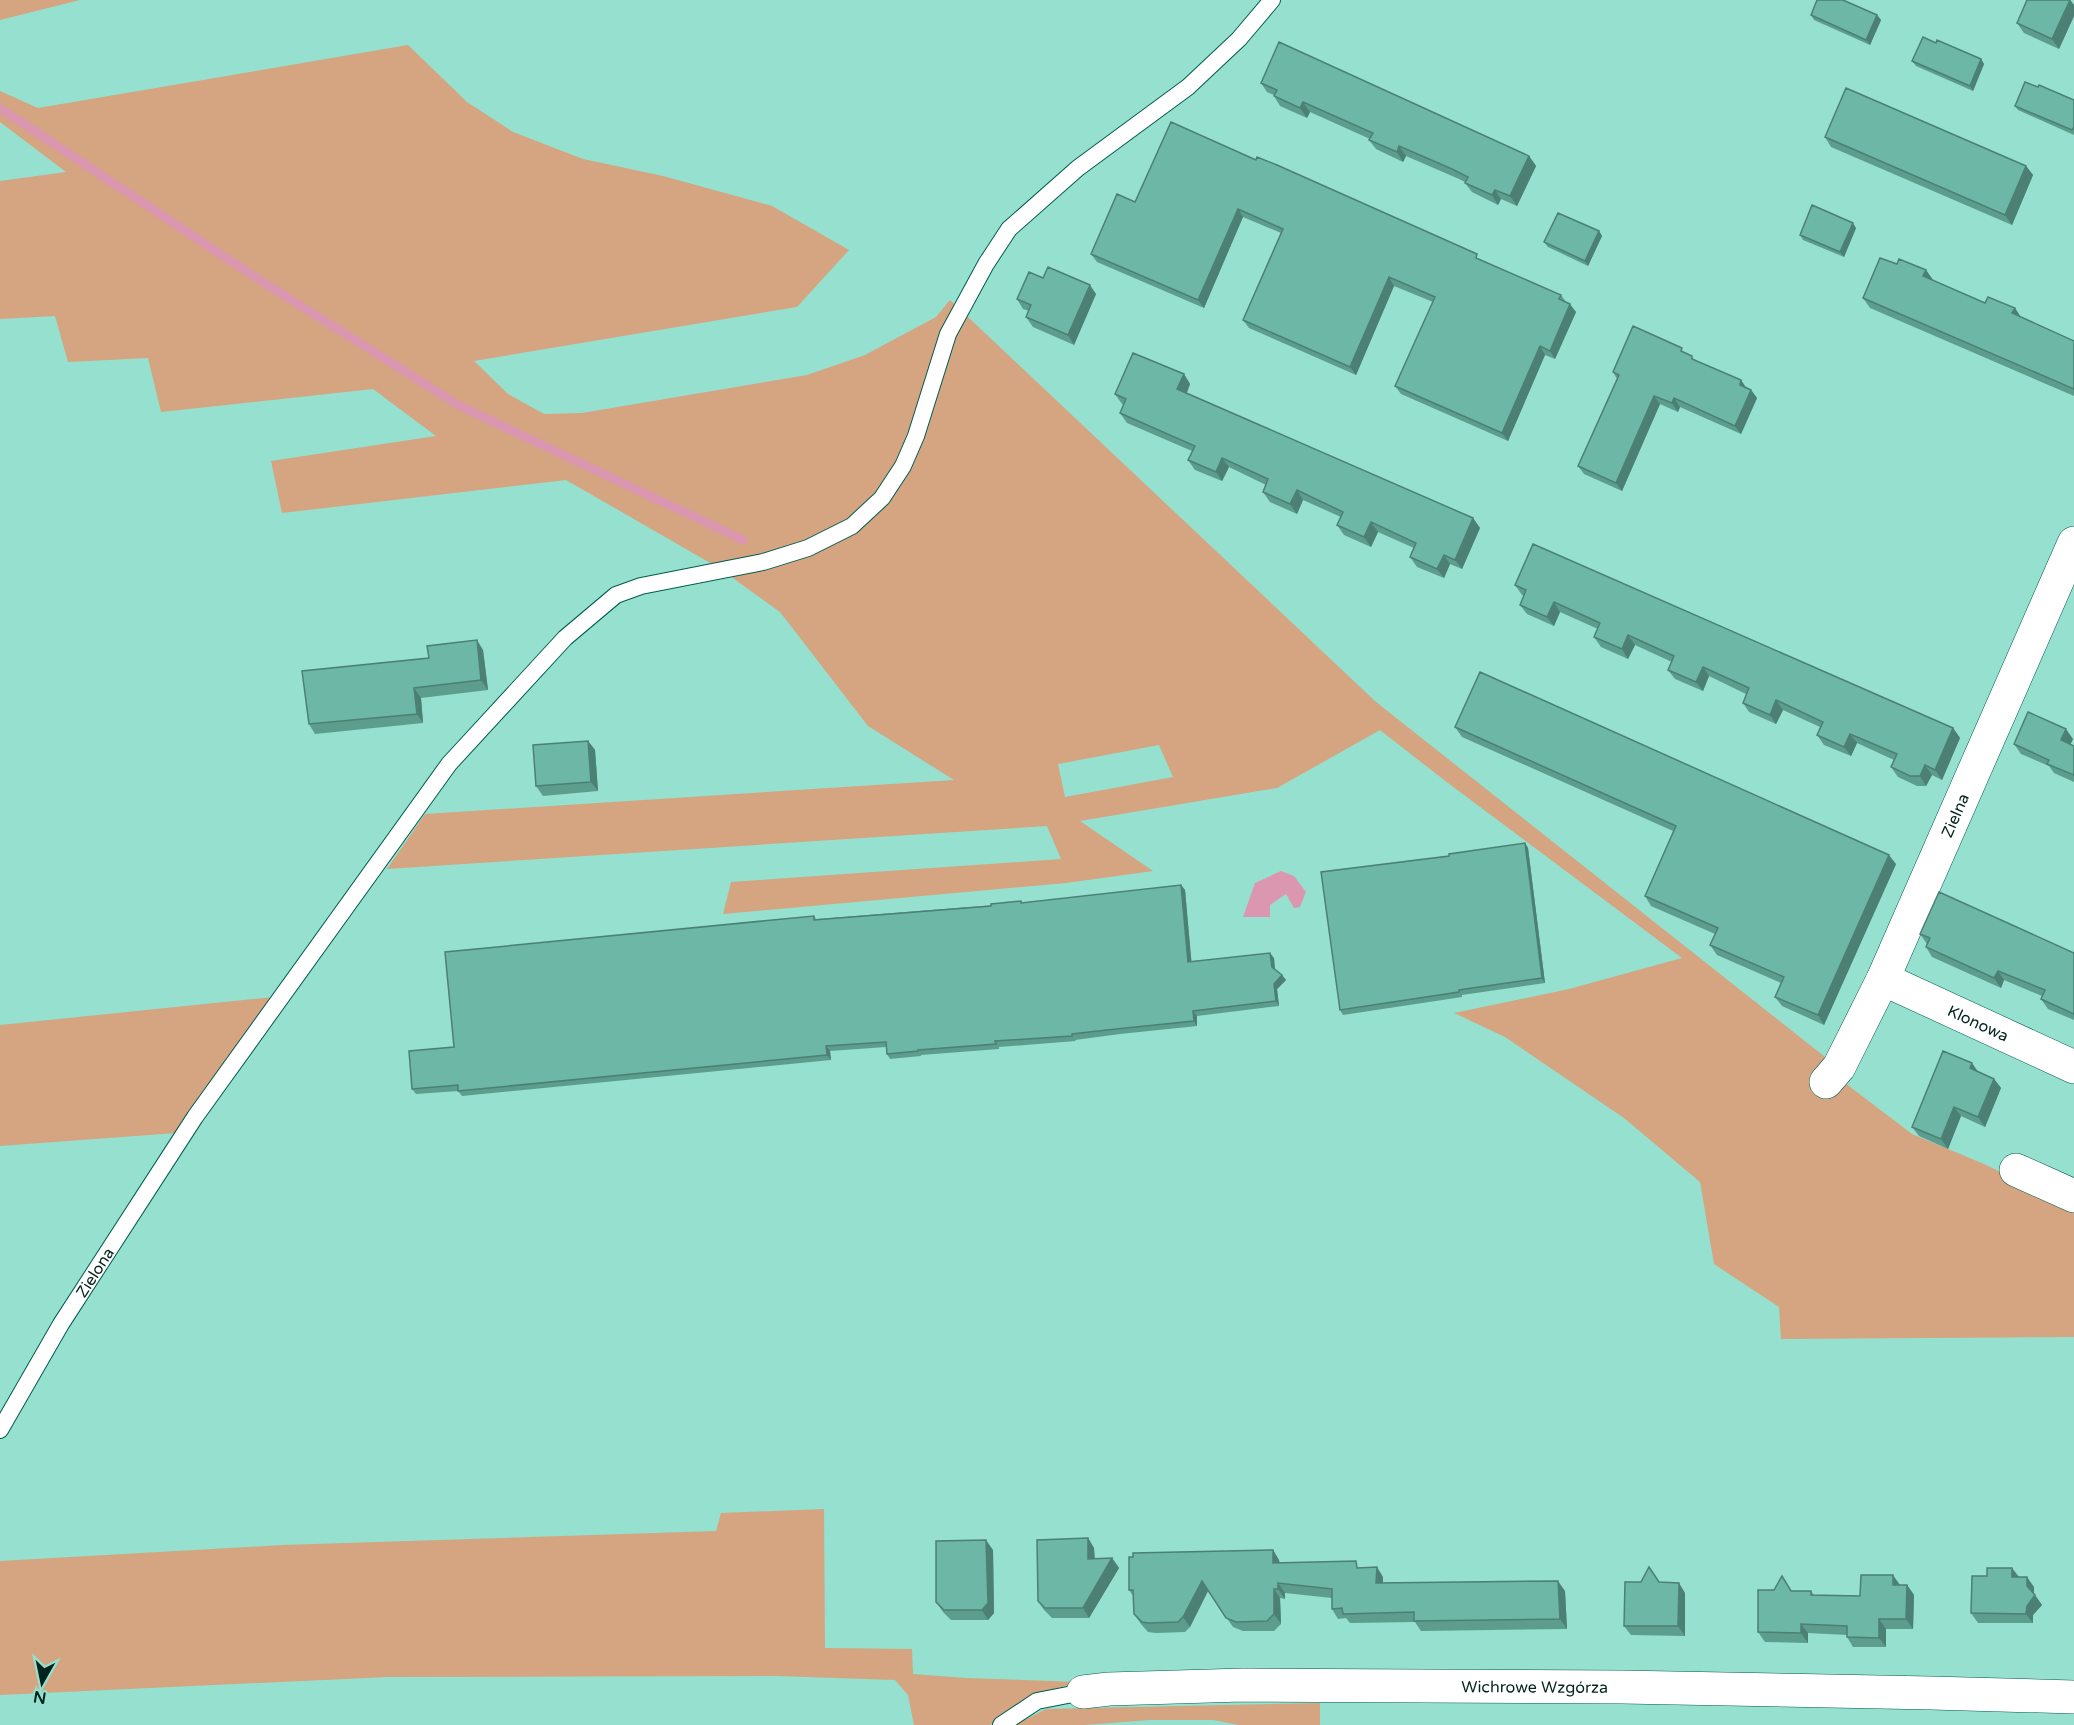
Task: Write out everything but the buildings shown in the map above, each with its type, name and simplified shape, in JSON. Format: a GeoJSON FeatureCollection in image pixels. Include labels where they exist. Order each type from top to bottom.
{"type":"FeatureCollection","features":[{"type":"Feature","properties":{"kind":"street","name":"Zielna"},"geometry":{"type":"LineString","coordinates":[[1826,1082],[1839,1067],[1883,979],[2074,543]]}},
{"type":"Feature","properties":{"kind":"street","name":"Klonowa"},"geometry":{"type":"LineString","coordinates":[[1883,979],[2074,1067]]}},
{"type":"Feature","properties":{"kind":"street"},"geometry":{"type":"LineString","coordinates":[[2016,1170],[2074,1196]]}},
{"type":"Feature","properties":{"kind":"street","name":"Wichrowe Wzgórza"},"geometry":{"type":"LineString","coordinates":[[1083,1692],[1109,1689],[1254,1685],[1622,1687],[2074,1697]]}},
{"type":"Feature","properties":{"kind":"lane","name":"Zielona"},"geometry":{"type":"LineString","coordinates":[[0,1430],[61,1324],[195,1117],[449,764],[565,638],[616,595],[641,586],[764,562],[808,548],[852,526],[882,498],[903,466],[916,436],[948,334],[986,264],[1009,229],[1078,168],[1188,87],[1239,39],[1272,0]]}},
{"type":"Feature","properties":{"kind":"lane","name":"Wichrowe Wzgórza"},"geometry":{"type":"LineString","coordinates":[[1001,1725],[1037,1701],[1083,1692]]}},
{"type":"Feature","properties":{"kind":"shaded area"},"geometry":{"type":"Polygon","coordinates":[[[0,0],[80,0],[0,20],[0,0]]]}},
{"type":"Feature","properties":{"kind":"shaded area"},"geometry":{"type":"Polygon","coordinates":[[[408,45],[467,102],[513,132],[583,159],[663,176],[772,206],[849,250],[797,307],[474,361],[508,394],[544,414],[582,413],[807,375],[865,355],[936,317],[950,300],[1376,702],[1825,1057],[1820,1064],[1912,1134],[1984,1164],[2074,1207],[2074,1337],[1781,1339],[1779,1307],[1714,1264],[1700,1182],[1624,1118],[1505,1037],[1454,1013],[1569,989],[1682,958],[1380,730],[1277,788],[1080,821],[1153,871],[1066,883],[723,914],[731,882],[1061,859],[1047,826],[387,869],[425,814],[954,780],[868,726],[780,612],[719,568],[566,480],[282,513],[271,461],[436,436],[373,389],[161,412],[148,358],[68,362],[55,316],[0,319],[0,181],[66,172],[0,122],[0,91],[38,108],[408,45]],[[1159,745],[1058,764],[1065,797],[1173,777],[1159,745]]]}},
{"type":"Feature","properties":{"kind":"shaded area"},"geometry":{"type":"Polygon","coordinates":[[[1281,871],[1294,876],[1306,892],[1300,907],[1294,908],[1286,894],[1270,905],[1270,917],[1243,917],[1255,883],[1281,871]]]}},
{"type":"Feature","properties":{"kind":"shaded area"},"geometry":{"type":"Polygon","coordinates":[[[274,997],[176,1133],[0,1146],[0,1025],[274,997]]]}},
{"type":"Feature","properties":{"kind":"shaded area"},"geometry":{"type":"Polygon","coordinates":[[[824,1509],[825,1648],[912,1649],[913,1674],[1079,1682],[1027,1697],[990,1725],[914,1725],[908,1695],[895,1680],[777,1676],[388,1677],[0,1695],[0,1561],[283,1545],[716,1531],[721,1513],[824,1509]]]}},
{"type":"Feature","properties":{"kind":"shaded area"},"geometry":{"type":"Polygon","coordinates":[[[1320,1703],[1320,1725],[1239,1725],[1213,1720],[1150,1720],[1084,1725],[1015,1725],[1046,1709],[1320,1703]]]}},
{"type":"Feature","properties":{"kind":"waterway"},"geometry":{"type":"LineString","coordinates":[[0,108],[255,277],[460,406],[743,540]]}}]}
